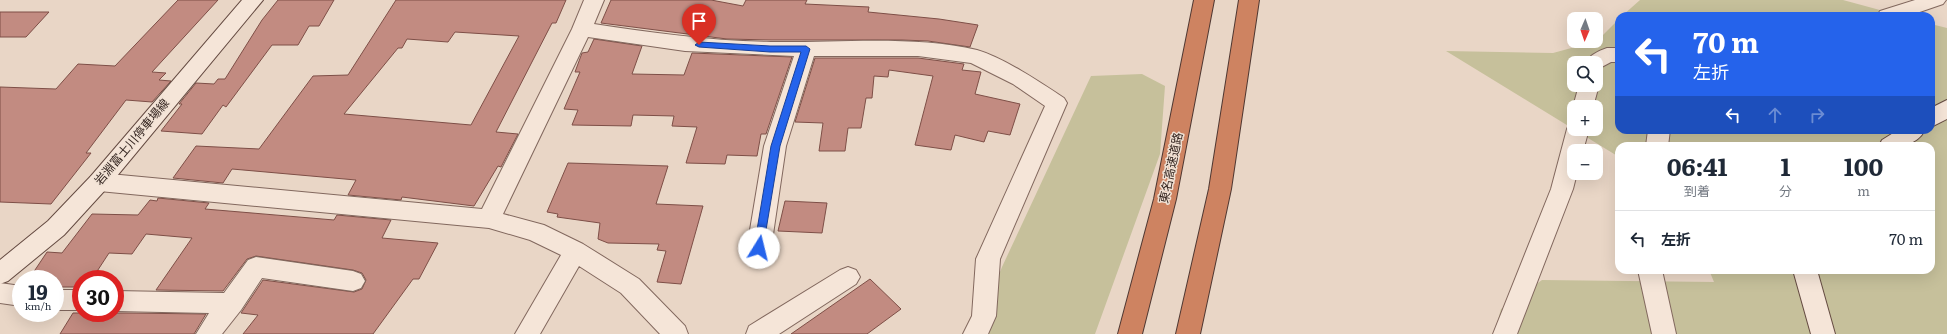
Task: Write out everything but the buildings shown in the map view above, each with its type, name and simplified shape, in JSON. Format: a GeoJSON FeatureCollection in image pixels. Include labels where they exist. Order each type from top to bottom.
{"type":"FeatureCollection","features":[{"type":"Feature","properties":{"kind":"highway","name":"東名高速道路"},"geometry":{"type":"LineString","coordinates":[[1130,334],[1165,199],[1204,0]]}},
{"type":"Feature","properties":{"kind":"highway"},"geometry":{"type":"LineString","coordinates":[[1188,334],[1220,188],[1249,0]]}},
{"type":"Feature","properties":{"kind":"street","name":"岩淵富士川停車場線"},"geometry":{"type":"LineString","coordinates":[[0,274],[56,228],[99,182],[253,0]]}},
{"type":"Feature","properties":{"kind":"street"},"geometry":{"type":"LineString","coordinates":[[489,219],[582,30],[594,0]]}},
{"type":"Feature","properties":{"kind":"street"},"geometry":{"type":"LineString","coordinates":[[1899,12],[1936,0]]}},
{"type":"Feature","properties":{"kind":"street"},"geometry":{"type":"LineString","coordinates":[[582,30],[685,44],[770,49],[918,49],[975,57],[1020,79],[1057,103],[988,260],[984,316],[975,334]]}},
{"type":"Feature","properties":{"kind":"street"},"geometry":{"type":"LineString","coordinates":[[759,248],[775,146],[806,49]]}},
{"type":"Feature","properties":{"kind":"street"},"geometry":{"type":"LineString","coordinates":[[1603,58],[1607,55],[1615,55]]}},
{"type":"Feature","properties":{"kind":"street"},"geometry":{"type":"LineString","coordinates":[[1935,116],[1947,108]]}},
{"type":"Feature","properties":{"kind":"street"},"geometry":{"type":"LineString","coordinates":[[1896,142],[1908,134]]}},
{"type":"Feature","properties":{"kind":"street"},"geometry":{"type":"LineString","coordinates":[[1505,334],[1562,189],[1576,136]]}},
{"type":"Feature","properties":{"kind":"street"},"geometry":{"type":"LineString","coordinates":[[99,182],[489,219],[536,232],[575,252],[630,286],[676,334]]}},
{"type":"Feature","properties":{"kind":"street"},"geometry":{"type":"LineString","coordinates":[[527,334],[575,252]]}},
{"type":"Feature","properties":{"kind":"street"},"geometry":{"type":"LineString","coordinates":[[208,334],[232,303],[256,267],[353,281]]}},
{"type":"Feature","properties":{"kind":"street"},"geometry":{"type":"LineString","coordinates":[[1651,274],[1664,334]]}},
{"type":"Feature","properties":{"kind":"street"},"geometry":{"type":"LineString","coordinates":[[1806,274],[1823,334]]}},
{"type":"Feature","properties":{"kind":"street"},"geometry":{"type":"LineString","coordinates":[[758,334],[848,277]]}},
{"type":"Feature","properties":{"kind":"street"},"geometry":{"type":"LineString","coordinates":[[0,293],[12,295]]}},
{"type":"Feature","properties":{"kind":"street"},"geometry":{"type":"LineString","coordinates":[[124,301],[232,303]]}},
{"type":"Feature","properties":{"kind":"shaded area"},"geometry":{"type":"Polygon","coordinates":[[[1640,0],[1843,0],[1887,12],[1626,12],[1640,0]]]}},
{"type":"Feature","properties":{"kind":"shaded area"},"geometry":{"type":"Polygon","coordinates":[[[1615,23],[1615,134],[1935,134],[1935,25],[1947,28],[1947,334],[1494,334],[1501,309],[1542,280],[1714,282],[1711,274],[1935,274],[1935,142],[1615,142],[1615,155],[1603,147],[1603,144],[1598,144],[1585,136],[1603,136],[1603,100],[1567,100],[1567,125],[1446,51],[1553,53],[1571,48],[1603,48],[1603,35],[1615,23]]]}},
{"type":"Feature","properties":{"kind":"shaded area"},"geometry":{"type":"Polygon","coordinates":[[[1142,74],[1165,86],[1160,154],[1095,334],[975,334],[1002,267],[1091,76],[1142,74]]]}},
{"type":"Feature","properties":{"kind":"route"},"geometry":{"type":"LineString","coordinates":[[699,45],[770,49],[806,49],[775,146],[759,248]]}}]}
